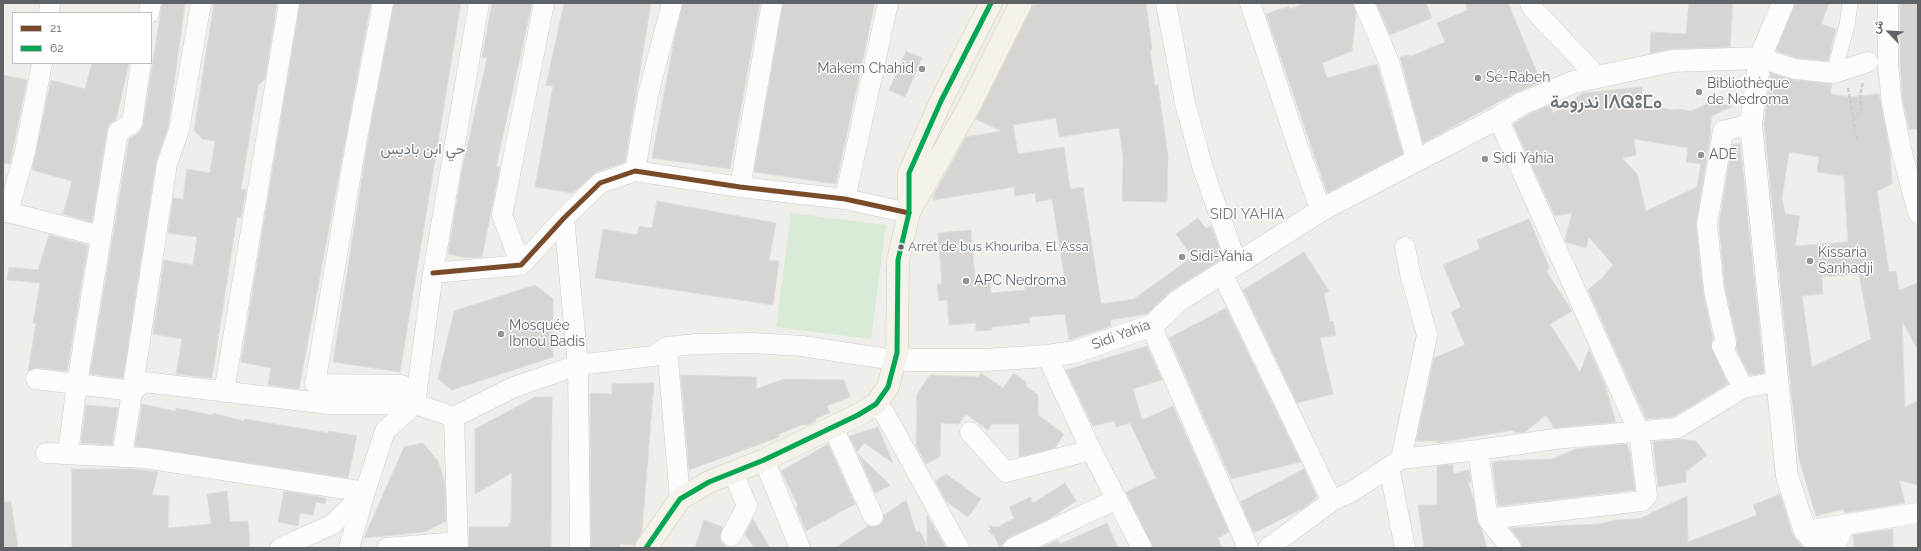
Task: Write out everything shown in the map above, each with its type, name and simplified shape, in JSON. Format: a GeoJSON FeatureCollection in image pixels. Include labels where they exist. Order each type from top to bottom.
{"type":"FeatureCollection","features":[{"type":"Feature","properties":{"kind":"main road"},"geometry":{"type":"LineString","coordinates":[[646,548],[680,499],[709,482],[764,460],[858,415],[876,404],[888,388],[897,353],[898,260],[909,213],[909,173],[941,101],[990,3]]}},
{"type":"Feature","properties":{"kind":"main road"},"geometry":{"type":"LineString","coordinates":[[909,213],[971,103],[1021,3]]}},
{"type":"Feature","properties":{"kind":"street"},"geometry":{"type":"LineString","coordinates":[[122,457],[167,164],[179,130],[201,3]]}},
{"type":"Feature","properties":{"kind":"street"},"geometry":{"type":"LineString","coordinates":[[224,392],[289,3]]}},
{"type":"Feature","properties":{"kind":"street"},"geometry":{"type":"LineString","coordinates":[[383,3],[357,138],[315,384],[401,385],[407,404]]}},
{"type":"Feature","properties":{"kind":"street"},"geometry":{"type":"LineString","coordinates":[[349,548],[385,431],[407,404],[433,273],[479,3]]}},
{"type":"Feature","properties":{"kind":"street"},"geometry":{"type":"LineString","coordinates":[[521,265],[502,216],[544,3]]}},
{"type":"Feature","properties":{"kind":"street"},"geometry":{"type":"LineString","coordinates":[[635,171],[648,95],[672,3]]}},
{"type":"Feature","properties":{"kind":"street"},"geometry":{"type":"LineString","coordinates":[[740,187],[772,3]]}},
{"type":"Feature","properties":{"kind":"street"},"geometry":{"type":"LineString","coordinates":[[845,199],[888,3]]}},
{"type":"Feature","properties":{"kind":"street"},"geometry":{"type":"LineString","coordinates":[[1166,3],[1185,102],[1229,268],[1332,501]]}},
{"type":"Feature","properties":{"kind":"street"},"geometry":{"type":"LineString","coordinates":[[1250,3],[1321,211]]}},
{"type":"Feature","properties":{"kind":"street"},"geometry":{"type":"LineString","coordinates":[[1364,3],[1389,62],[1416,159]]}},
{"type":"Feature","properties":{"kind":"street"},"geometry":{"type":"LineString","coordinates":[[1530,3],[1534,10],[1590,68],[1596,77]]}},
{"type":"Feature","properties":{"kind":"street"},"geometry":{"type":"LineString","coordinates":[[1783,3],[1760,58],[1751,124],[1787,476],[1805,531],[1814,541],[1826,548]]}},
{"type":"Feature","properties":{"kind":"street"},"geometry":{"type":"LineString","coordinates":[[1834,73],[1847,25],[1850,3]]}},
{"type":"Feature","properties":{"kind":"street"},"geometry":{"type":"LineString","coordinates":[[1888,3],[1888,64],[1892,104],[1918,213]]}},
{"type":"Feature","properties":{"kind":"street"},"geometry":{"type":"LineString","coordinates":[[1760,58],[1795,69],[1834,73],[1868,62]]}},
{"type":"Feature","properties":{"kind":"street","name":"Sidi Yahia"},"geometry":{"type":"LineString","coordinates":[[894,360],[985,360],[1047,356],[1075,352],[1153,325],[1178,301],[1321,211],[1416,159],[1498,118],[1523,103],[1574,82],[1672,61],[1760,58]]}},
{"type":"Feature","properties":{"kind":"street"},"geometry":{"type":"LineString","coordinates":[[42,64],[25,152],[6,212],[100,236]]}},
{"type":"Feature","properties":{"kind":"street"},"geometry":{"type":"LineString","coordinates":[[68,453],[100,236],[118,132],[132,123],[141,64]]}},
{"type":"Feature","properties":{"kind":"street"},"geometry":{"type":"LineString","coordinates":[[1488,519],[1642,501],[1647,495],[1639,432],[1498,118]]}},
{"type":"Feature","properties":{"kind":"street"},"geometry":{"type":"LineString","coordinates":[[1743,388],[1722,346],[1726,343],[1714,290],[1707,224],[1723,131],[1751,124]]}},
{"type":"Feature","properties":{"kind":"street"},"geometry":{"type":"LineString","coordinates":[[433,273],[521,265],[564,218],[600,183],[635,171],[740,187],[845,199],[909,213]]}},
{"type":"Feature","properties":{"kind":"street"},"geometry":{"type":"LineString","coordinates":[[564,218],[578,365],[580,548]]}},
{"type":"Feature","properties":{"kind":"street"},"geometry":{"type":"LineString","coordinates":[[1405,247],[1410,273],[1427,335],[1395,463],[1405,548]]}},
{"type":"Feature","properties":{"kind":"street"},"geometry":{"type":"LineString","coordinates":[[1153,325],[1155,335],[1248,548]]}},
{"type":"Feature","properties":{"kind":"street"},"geometry":{"type":"LineString","coordinates":[[36,379],[132,390],[144,382],[329,404],[407,404],[454,417],[514,386],[578,365],[653,356],[667,347],[696,344],[753,343],[802,346],[894,360]]}},
{"type":"Feature","properties":{"kind":"street"},"geometry":{"type":"LineString","coordinates":[[667,347],[680,499]]}},
{"type":"Feature","properties":{"kind":"street"},"geometry":{"type":"LineString","coordinates":[[1047,356],[1091,450],[1142,548]]}},
{"type":"Feature","properties":{"kind":"street"},"geometry":{"type":"LineString","coordinates":[[1268,548],[1332,501],[1353,491],[1395,463],[1555,439],[1677,428],[1743,388],[1778,382]]}},
{"type":"Feature","properties":{"kind":"street"},"geometry":{"type":"LineString","coordinates":[[876,404],[885,414],[959,548]]}},
{"type":"Feature","properties":{"kind":"street"},"geometry":{"type":"LineString","coordinates":[[387,548],[458,545],[454,417]]}},
{"type":"Feature","properties":{"kind":"street"},"geometry":{"type":"LineString","coordinates":[[834,427],[873,516]]}},
{"type":"Feature","properties":{"kind":"street"},"geometry":{"type":"LineString","coordinates":[[970,432],[1006,472],[1091,450]]}},
{"type":"Feature","properties":{"kind":"street"},"geometry":{"type":"LineString","coordinates":[[1478,450],[1488,519],[1511,548]]}},
{"type":"Feature","properties":{"kind":"street"},"geometry":{"type":"LineString","coordinates":[[46,453],[145,458],[365,492]]}},
{"type":"Feature","properties":{"kind":"street"},"geometry":{"type":"LineString","coordinates":[[764,460],[800,548]]}},
{"type":"Feature","properties":{"kind":"street"},"geometry":{"type":"LineString","coordinates":[[731,536],[747,506],[733,472]]}},
{"type":"Feature","properties":{"kind":"street"},"geometry":{"type":"LineString","coordinates":[[280,548],[334,524],[365,492]]}},
{"type":"Feature","properties":{"kind":"street"},"geometry":{"type":"LineString","coordinates":[[1013,548],[1117,499]]}},
{"type":"Feature","properties":{"kind":"street"},"geometry":{"type":"LineString","coordinates":[[1805,531],[1918,513]]}},
{"type":"Feature","properties":{"kind":"street"},"geometry":{"type":"LineString","coordinates":[[1834,548],[1845,525]]}},
{"type":"Feature","properties":{"kind":"path"},"geometry":{"type":"LineString","coordinates":[[1834,73],[1847,86],[1857,140]]}},
{"type":"Feature","properties":{"kind":"green space"},"geometry":{"type":"Polygon","coordinates":[[[791,213],[886,225],[871,339],[776,327],[791,213]]]}},
{"type":"Feature","properties":{"kind":"building"},"geometry":{"type":"Polygon","coordinates":[[[162,3],[185,3],[168,127],[156,162],[123,378],[90,374],[129,139],[140,132],[143,125],[162,3]]]}},
{"type":"Feature","properties":{"kind":"building"},"geometry":{"type":"Polygon","coordinates":[[[214,3],[277,3],[265,79],[258,85],[241,189],[246,190],[241,218],[237,217],[212,378],[176,374],[182,339],[153,334],[164,260],[193,265],[197,237],[168,233],[173,198],[183,199],[187,169],[210,173],[215,141],[202,139],[194,130],[214,3]]]}},
{"type":"Feature","properties":{"kind":"building"},"geometry":{"type":"Polygon","coordinates":[[[300,3],[371,3],[299,389],[268,385],[271,368],[241,362],[300,3]]]}},
{"type":"Feature","properties":{"kind":"building"},"geometry":{"type":"Polygon","coordinates":[[[394,3],[461,3],[400,372],[333,362],[368,140],[394,3]]]}},
{"type":"Feature","properties":{"kind":"building"},"geometry":{"type":"Polygon","coordinates":[[[492,3],[532,3],[496,167],[500,167],[482,257],[466,258],[448,254],[462,170],[487,58],[482,57],[492,3]]]}},
{"type":"Feature","properties":{"kind":"building"},"geometry":{"type":"Polygon","coordinates":[[[564,3],[651,3],[625,162],[596,172],[573,193],[535,187],[553,86],[546,85],[564,3]]]}},
{"type":"Feature","properties":{"kind":"building"},"geometry":{"type":"Polygon","coordinates":[[[683,3],[760,3],[730,169],[652,158],[674,41],[683,3]]]}},
{"type":"Feature","properties":{"kind":"building"},"geometry":{"type":"Polygon","coordinates":[[[783,3],[875,3],[836,184],[754,172],[783,3]]]}},
{"type":"Feature","properties":{"kind":"building"},"geometry":{"type":"Polygon","coordinates":[[[1046,3],[1146,3],[1155,85],[1158,85],[1168,157],[1167,202],[1122,201],[1123,157],[1119,128],[1059,137],[1056,118],[1013,125],[1018,154],[1064,147],[1070,189],[1083,187],[1101,304],[1134,299],[1192,257],[1176,234],[1198,218],[1206,229],[1211,226],[1223,258],[1171,291],[1147,314],[1110,320],[1111,326],[1069,340],[1065,314],[1029,317],[1030,323],[992,327],[992,330],[976,331],[976,323],[949,325],[947,300],[939,301],[937,284],[942,284],[938,233],[971,230],[975,279],[990,278],[991,293],[1025,290],[1024,284],[1065,281],[1052,199],[1036,202],[1035,193],[1015,196],[1014,187],[933,200],[933,196],[966,137],[1001,131],[976,119],[1033,5],[1046,3]]]}},
{"type":"Feature","properties":{"kind":"building"},"geometry":{"type":"Polygon","coordinates":[[[1305,3],[1353,3],[1356,13],[1352,51],[1322,63],[1327,78],[1377,64],[1403,154],[1327,193],[1266,14],[1289,6],[1290,9],[1305,3]]]}},
{"type":"Feature","properties":{"kind":"building"},"geometry":{"type":"Polygon","coordinates":[[[1376,3],[1426,3],[1432,18],[1390,35],[1376,3]]]}},
{"type":"Feature","properties":{"kind":"building","name":"Sé-Rabeh"},"geometry":{"type":"Polygon","coordinates":[[[1465,3],[1508,3],[1541,82],[1517,92],[1423,143],[1400,57],[1409,55],[1409,57],[1445,42],[1437,23],[1468,10],[1465,3]]]}},
{"type":"Feature","properties":{"kind":"building"},"geometry":{"type":"Polygon","coordinates":[[[1689,3],[1733,3],[1730,47],[1671,49],[1650,53],[1651,32],[1686,34],[1689,3]]]}},
{"type":"Feature","properties":{"kind":"building"},"geometry":{"type":"Polygon","coordinates":[[[1795,3],[1829,3],[1821,24],[1836,29],[1828,61],[1797,58],[1776,51],[1795,3]]]}},
{"type":"Feature","properties":{"kind":"building"},"geometry":{"type":"Polygon","coordinates":[[[1900,3],[1918,3],[1918,129],[1909,129],[1903,102],[1900,63],[1900,3]]]}},
{"type":"Feature","properties":{"kind":"building"},"geometry":{"type":"Polygon","coordinates":[[[906,51],[922,58],[905,97],[889,90],[906,51]]]}},
{"type":"Feature","properties":{"kind":"building"},"geometry":{"type":"Polygon","coordinates":[[[92,64],[129,64],[116,120],[109,125],[107,130],[92,222],[63,214],[72,181],[32,170],[51,80],[85,89],[92,64]]]}},
{"type":"Feature","properties":{"kind":"building"},"geometry":{"type":"Polygon","coordinates":[[[1771,73],[1794,80],[1832,84],[1830,94],[1850,97],[1879,94],[1890,151],[1892,184],[1877,191],[1889,272],[1896,271],[1899,290],[1918,283],[1918,350],[1902,321],[1905,407],[1918,401],[1918,485],[1899,480],[1905,503],[1845,513],[1843,509],[1816,516],[1799,459],[1764,124],[1771,73]],[[1789,152],[1782,198],[1785,214],[1800,216],[1795,246],[1848,242],[1844,176],[1817,172],[1819,157],[1789,152]],[[1859,274],[1822,277],[1823,294],[1802,296],[1812,367],[1871,339],[1859,274]]]}},
{"type":"Feature","properties":{"kind":"building"},"geometry":{"type":"Polygon","coordinates":[[[3,75],[27,80],[10,164],[3,163],[3,75]]]}},
{"type":"Feature","properties":{"kind":"building"},"geometry":{"type":"Polygon","coordinates":[[[1642,87],[1642,105],[1692,111],[1710,102],[1733,106],[1712,116],[1696,225],[1703,291],[1713,339],[1711,346],[1728,384],[1673,417],[1646,419],[1588,290],[1602,278],[1613,265],[1589,237],[1586,248],[1566,242],[1565,238],[1572,213],[1555,216],[1513,124],[1529,114],[1550,105],[1553,113],[1583,93],[1642,87]],[[1634,139],[1636,155],[1622,158],[1637,174],[1646,211],[1697,187],[1701,164],[1686,162],[1688,148],[1634,139]]]}},
{"type":"Feature","properties":{"kind":"building"},"geometry":{"type":"Polygon","coordinates":[[[1740,143],[1764,373],[1749,375],[1736,348],[1737,340],[1725,288],[1719,224],[1732,145],[1740,143]]]}},
{"type":"Feature","properties":{"kind":"building"},"geometry":{"type":"Polygon","coordinates":[[[657,201],[776,223],[769,260],[779,261],[773,305],[595,278],[603,229],[637,235],[639,226],[652,228],[657,201]]]}},
{"type":"Feature","properties":{"kind":"building"},"geometry":{"type":"Polygon","coordinates":[[[1529,219],[1549,267],[1547,272],[1572,311],[1550,324],[1580,372],[1589,349],[1605,385],[1616,422],[1554,428],[1546,415],[1525,432],[1515,433],[1513,430],[1437,443],[1437,441],[1416,441],[1434,358],[1465,345],[1451,312],[1461,307],[1443,265],[1480,249],[1477,240],[1529,219]]]}},
{"type":"Feature","properties":{"kind":"building"},"geometry":{"type":"Polygon","coordinates":[[[49,235],[88,245],[67,371],[37,368],[28,371],[36,323],[33,323],[40,283],[7,280],[9,267],[38,270],[49,235]]]}},
{"type":"Feature","properties":{"kind":"building"},"geometry":{"type":"Polygon","coordinates":[[[1304,252],[1329,291],[1324,294],[1330,322],[1333,321],[1336,335],[1320,338],[1333,394],[1297,403],[1243,290],[1304,252]]]}},
{"type":"Feature","properties":{"kind":"building","name":"Mosquée Ibnou Badis"},"geometry":{"type":"Polygon","coordinates":[[[535,285],[553,299],[553,357],[452,390],[438,379],[454,311],[535,285]]]}},
{"type":"Feature","properties":{"kind":"building"},"geometry":{"type":"Polygon","coordinates":[[[1226,308],[1301,462],[1231,479],[1169,338],[1226,308]]]}},
{"type":"Feature","properties":{"kind":"building"},"geometry":{"type":"Polygon","coordinates":[[[1147,346],[1162,380],[1133,389],[1142,420],[1173,406],[1229,532],[1218,538],[1222,548],[1153,548],[1126,492],[1156,478],[1130,423],[1116,427],[1114,421],[1093,426],[1066,370],[1147,346]]]}},
{"type":"Feature","properties":{"kind":"building"},"geometry":{"type":"Polygon","coordinates":[[[981,373],[1003,388],[1014,373],[1026,382],[1026,386],[1038,395],[1038,415],[1064,434],[1055,448],[1019,457],[1019,424],[992,424],[988,430],[966,414],[959,424],[941,423],[940,457],[926,464],[916,446],[917,394],[930,375],[978,377],[981,373]]]}},
{"type":"Feature","properties":{"kind":"building"},"geometry":{"type":"Polygon","coordinates":[[[681,375],[757,377],[756,389],[784,379],[844,380],[850,397],[827,406],[830,413],[816,418],[816,421],[808,425],[802,425],[779,434],[779,437],[689,470],[681,375]]]}},
{"type":"Feature","properties":{"kind":"building"},"geometry":{"type":"Polygon","coordinates":[[[654,383],[642,532],[634,545],[620,544],[620,548],[591,548],[590,393],[612,394],[612,384],[654,383]]]}},
{"type":"Feature","properties":{"kind":"building"},"geometry":{"type":"Polygon","coordinates":[[[535,397],[552,397],[551,548],[469,548],[469,527],[509,527],[509,523],[511,523],[512,473],[475,494],[475,429],[535,397]]]}},
{"type":"Feature","properties":{"kind":"building"},"geometry":{"type":"Polygon","coordinates":[[[142,404],[175,411],[176,408],[212,415],[213,413],[244,421],[245,419],[328,433],[329,431],[357,436],[348,478],[135,446],[142,404]]]}},
{"type":"Feature","properties":{"kind":"building"},"geometry":{"type":"Polygon","coordinates":[[[86,405],[118,408],[112,445],[81,443],[86,405]]]}},
{"type":"Feature","properties":{"kind":"building"},"geometry":{"type":"Polygon","coordinates":[[[878,427],[893,463],[864,443],[857,452],[849,436],[878,427]]]}},
{"type":"Feature","properties":{"kind":"building"},"geometry":{"type":"Polygon","coordinates":[[[1678,439],[1696,441],[1707,455],[1686,472],[1686,482],[1658,487],[1653,442],[1678,439]]]}},
{"type":"Feature","properties":{"kind":"building"},"geometry":{"type":"Polygon","coordinates":[[[423,443],[438,461],[445,483],[446,521],[425,532],[364,538],[404,447],[423,443]]]}},
{"type":"Feature","properties":{"kind":"building"},"geometry":{"type":"Polygon","coordinates":[[[828,444],[855,504],[806,531],[796,507],[798,506],[781,471],[828,444]]]}},
{"type":"Feature","properties":{"kind":"building"},"geometry":{"type":"Polygon","coordinates":[[[1627,444],[1630,454],[1635,490],[1498,506],[1492,463],[1499,461],[1552,459],[1576,449],[1627,444]]]}},
{"type":"Feature","properties":{"kind":"building"},"geometry":{"type":"Polygon","coordinates":[[[858,454],[890,485],[875,493],[858,454]]]}},
{"type":"Feature","properties":{"kind":"building"},"geometry":{"type":"Polygon","coordinates":[[[1453,464],[1453,474],[1469,470],[1471,484],[1467,479],[1474,501],[1477,521],[1482,530],[1487,548],[1424,548],[1418,505],[1437,505],[1437,466],[1453,464]]]}},
{"type":"Feature","properties":{"kind":"building"},"geometry":{"type":"Polygon","coordinates":[[[72,469],[134,469],[158,472],[152,495],[169,496],[168,528],[211,524],[207,494],[227,491],[230,522],[248,521],[250,548],[72,548],[72,469]]]}},
{"type":"Feature","properties":{"kind":"building"},"geometry":{"type":"Polygon","coordinates":[[[1304,469],[1317,497],[1305,507],[1254,533],[1240,502],[1304,469]]]}},
{"type":"Feature","properties":{"kind":"building"},"geometry":{"type":"Polygon","coordinates":[[[946,474],[981,499],[968,517],[947,502],[935,481],[946,474]]]}},
{"type":"Feature","properties":{"kind":"building"},"geometry":{"type":"Polygon","coordinates":[[[1065,483],[1076,501],[1049,519],[1008,538],[1000,548],[994,536],[988,531],[991,530],[989,526],[998,527],[1014,518],[1009,507],[1030,497],[1033,503],[1065,483]]]}},
{"type":"Feature","properties":{"kind":"building"},"geometry":{"type":"Polygon","coordinates":[[[284,491],[326,498],[325,504],[316,502],[313,515],[300,513],[298,526],[278,522],[284,491]]]}},
{"type":"Feature","properties":{"kind":"building"},"geometry":{"type":"Polygon","coordinates":[[[1780,494],[1793,535],[1803,548],[1522,548],[1520,541],[1510,528],[1598,524],[1616,520],[1639,519],[1687,496],[1688,542],[1757,515],[1753,505],[1780,494]]]}},
{"type":"Feature","properties":{"kind":"building"},"geometry":{"type":"Polygon","coordinates":[[[906,500],[916,532],[920,531],[927,546],[927,515],[946,548],[835,548],[868,526],[878,526],[883,522],[884,515],[906,500]]]}},
{"type":"Feature","properties":{"kind":"building"},"geometry":{"type":"Polygon","coordinates":[[[3,502],[11,502],[18,548],[3,548],[3,502]]]}},
{"type":"Feature","properties":{"kind":"building"},"geometry":{"type":"Polygon","coordinates":[[[753,519],[770,548],[754,548],[745,534],[753,519]]]}},
{"type":"Feature","properties":{"kind":"building"},"geometry":{"type":"Polygon","coordinates":[[[704,520],[723,527],[720,537],[721,542],[727,548],[695,548],[704,520]]]}},
{"type":"Feature","properties":{"kind":"building"},"geometry":{"type":"Polygon","coordinates":[[[1107,523],[1118,548],[1040,548],[1058,540],[1060,544],[1107,523]]]}},
{"type":"Feature","properties":{"kind":"building"},"geometry":{"type":"Polygon","coordinates":[[[1893,529],[1893,548],[1854,548],[1853,535],[1893,529]]]}},
{"type":"Feature","properties":{"kind":"transit line","name":"62"},"geometry":{"type":"LineString","coordinates":[[646,548],[680,499],[709,482],[764,460],[858,415],[876,404],[888,387],[897,353],[898,260],[909,213],[909,173],[941,101],[991,3]]}},
{"type":"Feature","properties":{"kind":"transit line","name":"21"},"geometry":{"type":"LineString","coordinates":[[433,273],[521,265],[564,218],[600,183],[635,171],[740,187],[845,199],[909,213]]}},
{"type":"Feature","properties":{"kind":"place","name":"Makem Chahid"},"geometry":{"type":"Point","coordinates":[922,69]}},
{"type":"Feature","properties":{"kind":"place","name":"Sé-Rabeh"},"geometry":{"type":"Point","coordinates":[1478,78]}},
{"type":"Feature","properties":{"kind":"place","name":"Bibliothèque de Nedroma"},"geometry":{"type":"Point","coordinates":[1699,92]}},
{"type":"Feature","properties":{"kind":"place","name":"ADE"},"geometry":{"type":"Point","coordinates":[1701,155]}},
{"type":"Feature","properties":{"kind":"place","name":"Sidi Yahia"},"geometry":{"type":"Point","coordinates":[1485,159]}},
{"type":"Feature","properties":{"kind":"place","name":"Arrét de bus Khouriba, El Assa"},"geometry":{"type":"Point","coordinates":[901,247]}},
{"type":"Feature","properties":{"kind":"place","name":"Sidi-Yahia"},"geometry":{"type":"Point","coordinates":[1182,257]}},
{"type":"Feature","properties":{"kind":"place","name":"Kissaria Sanhadji"},"geometry":{"type":"Point","coordinates":[1810,261]}},
{"type":"Feature","properties":{"kind":"place","name":"APC Nedroma"},"geometry":{"type":"Point","coordinates":[966,281]}},
{"type":"Feature","properties":{"kind":"place","name":"Mosquée Ibnou Badis"},"geometry":{"type":"Point","coordinates":[501,334]}},
{"type":"Feature","properties":{"kind":"district","name":"ندرومة ⵏⴷⵕⵓⵎⴰ"},"geometry":{"type":"Point","coordinates":[1606,103]}},
{"type":"Feature","properties":{"kind":"district","name":"حي ابن باديس"},"geometry":{"type":"Point","coordinates":[423,149]}},
{"type":"Feature","properties":{"kind":"district","name":"SIDI YAHIA"},"geometry":{"type":"Point","coordinates":[1247,214]}}]}
